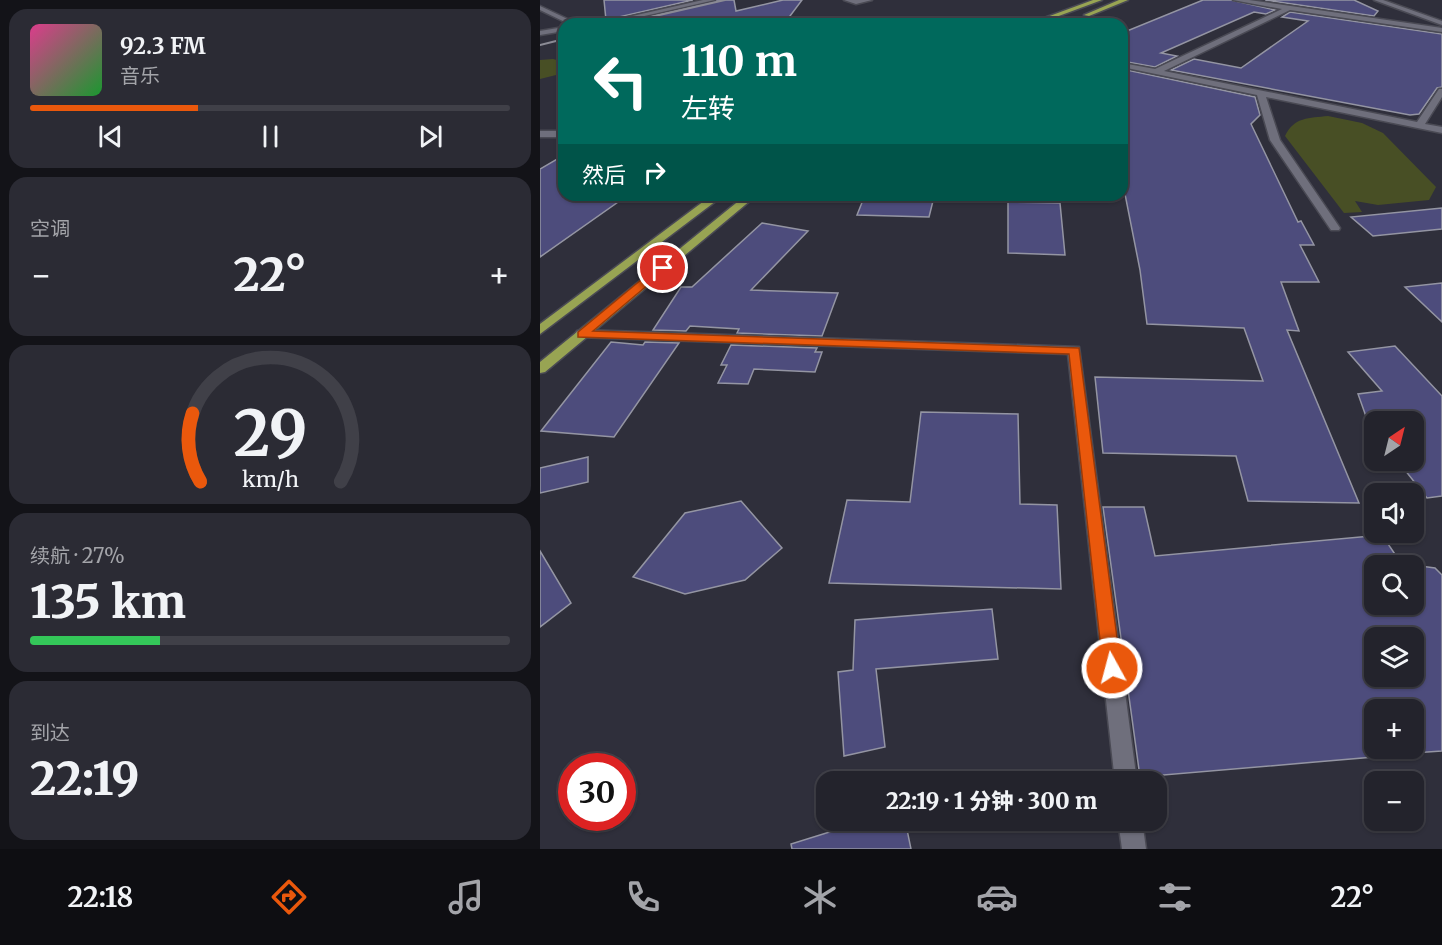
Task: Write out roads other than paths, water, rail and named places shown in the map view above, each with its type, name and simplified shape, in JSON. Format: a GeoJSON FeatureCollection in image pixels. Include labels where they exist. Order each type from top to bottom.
{"type":"FeatureCollection","features":[{"type":"Feature","properties":{"kind":"main road"},"geometry":{"type":"LineString","coordinates":[[1048,18],[1099,0]]}},
{"type":"Feature","properties":{"kind":"main road"},"geometry":{"type":"LineString","coordinates":[[1078,18],[1125,0]]}},
{"type":"Feature","properties":{"kind":"main road"},"geometry":{"type":"LineString","coordinates":[[540,330],[711,201]]}},
{"type":"Feature","properties":{"kind":"main road"},"geometry":{"type":"LineString","coordinates":[[540,369],[745,201]]}},
{"type":"Feature","properties":{"kind":"street"},"geometry":{"type":"LineString","coordinates":[[628,18],[712,0]]}},
{"type":"Feature","properties":{"kind":"street"},"geometry":{"type":"LineString","coordinates":[[847,0],[869,0]]}},
{"type":"Feature","properties":{"kind":"street"},"geometry":{"type":"LineString","coordinates":[[1236,0],[1442,30]]}},
{"type":"Feature","properties":{"kind":"street"},"geometry":{"type":"LineString","coordinates":[[1377,0],[1442,23]]}},
{"type":"Feature","properties":{"kind":"street"},"geometry":{"type":"LineString","coordinates":[[540,8],[561,18]]}},
{"type":"Feature","properties":{"kind":"street"},"geometry":{"type":"LineString","coordinates":[[1156,72],[1288,8]]}},
{"type":"Feature","properties":{"kind":"street"},"geometry":{"type":"LineString","coordinates":[[540,33],[558,30]]}},
{"type":"Feature","properties":{"kind":"street"},"geometry":{"type":"LineString","coordinates":[[1128,66],[1442,130]]}},
{"type":"Feature","properties":{"kind":"street"},"geometry":{"type":"LineString","coordinates":[[1419,126],[1442,91]]}},
{"type":"Feature","properties":{"kind":"street"},"geometry":{"type":"LineString","coordinates":[[1261,95],[1275,140],[1335,228]]}},
{"type":"Feature","properties":{"kind":"street"},"geometry":{"type":"LineString","coordinates":[[540,134],[558,134]]}},
{"type":"Feature","properties":{"kind":"street"},"geometry":{"type":"LineString","coordinates":[[582,334],[1074,350],[1125,771]]}},
{"type":"Feature","properties":{"kind":"street"},"geometry":{"type":"LineString","coordinates":[[1132,831],[1134,849]]}},
{"type":"Feature","properties":{"kind":"railway"},"geometry":{"type":"LineString","coordinates":[[646,18],[725,0]]}},
{"type":"Feature","properties":{"kind":"railway"},"geometry":{"type":"LineString","coordinates":[[540,45],[558,40]]}}]}
